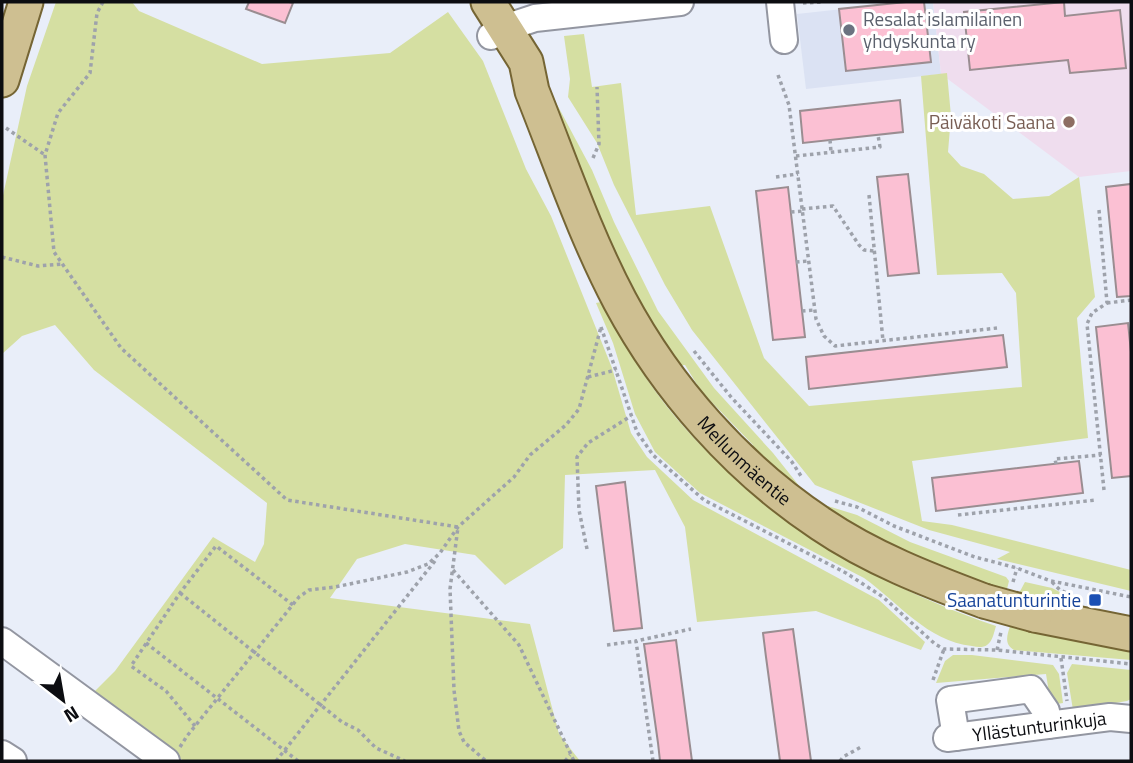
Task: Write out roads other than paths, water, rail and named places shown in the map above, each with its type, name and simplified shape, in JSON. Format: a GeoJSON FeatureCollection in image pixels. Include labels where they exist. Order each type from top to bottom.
{"type":"FeatureCollection","features":[{"type":"Feature","properties":{"kind":"main road"},"geometry":{"type":"LineString","coordinates":[[2,80],[26,2]]}},
{"type":"Feature","properties":{"kind":"main road","name":"Mellunmäentie"},"geometry":{"type":"LineString","coordinates":[[468,2],[495,22],[526,62],[532,91],[593,244],[621,303],[662,370],[709,427],[744,462],[821,524],[930,581],[1035,615],[1131,635]]}},
{"type":"Feature","properties":{"kind":"street"},"geometry":{"type":"LineString","coordinates":[[495,22],[680,2]]}},
{"type":"Feature","properties":{"kind":"street"},"geometry":{"type":"LineString","coordinates":[[784,40],[786,3]]}},
{"type":"Feature","properties":{"kind":"street"},"geometry":{"type":"LineString","coordinates":[[2,641],[172,757]]}},
{"type":"Feature","properties":{"kind":"street","name":"Yllästunturinkuja"},"geometry":{"type":"LineString","coordinates":[[1048,725],[1046,711],[1031,689],[950,700],[952,738],[1110,717],[1131,719]]}},
{"type":"Feature","properties":{"kind":"street"},"geometry":{"type":"LineString","coordinates":[[2,754],[13,761]]}},
{"type":"Feature","properties":{"kind":"place","name":"Resalat islamilainen yhdyskunta ry"},"geometry":{"type":"Point","coordinates":[849,30]}},
{"type":"Feature","properties":{"kind":"place","name":"Päiväkoti Saana"},"geometry":{"type":"Point","coordinates":[1069,122]}},
{"type":"Feature","properties":{"kind":"place","name":"Saanatunturintie"},"geometry":{"type":"Point","coordinates":[1095,600]}}]}
